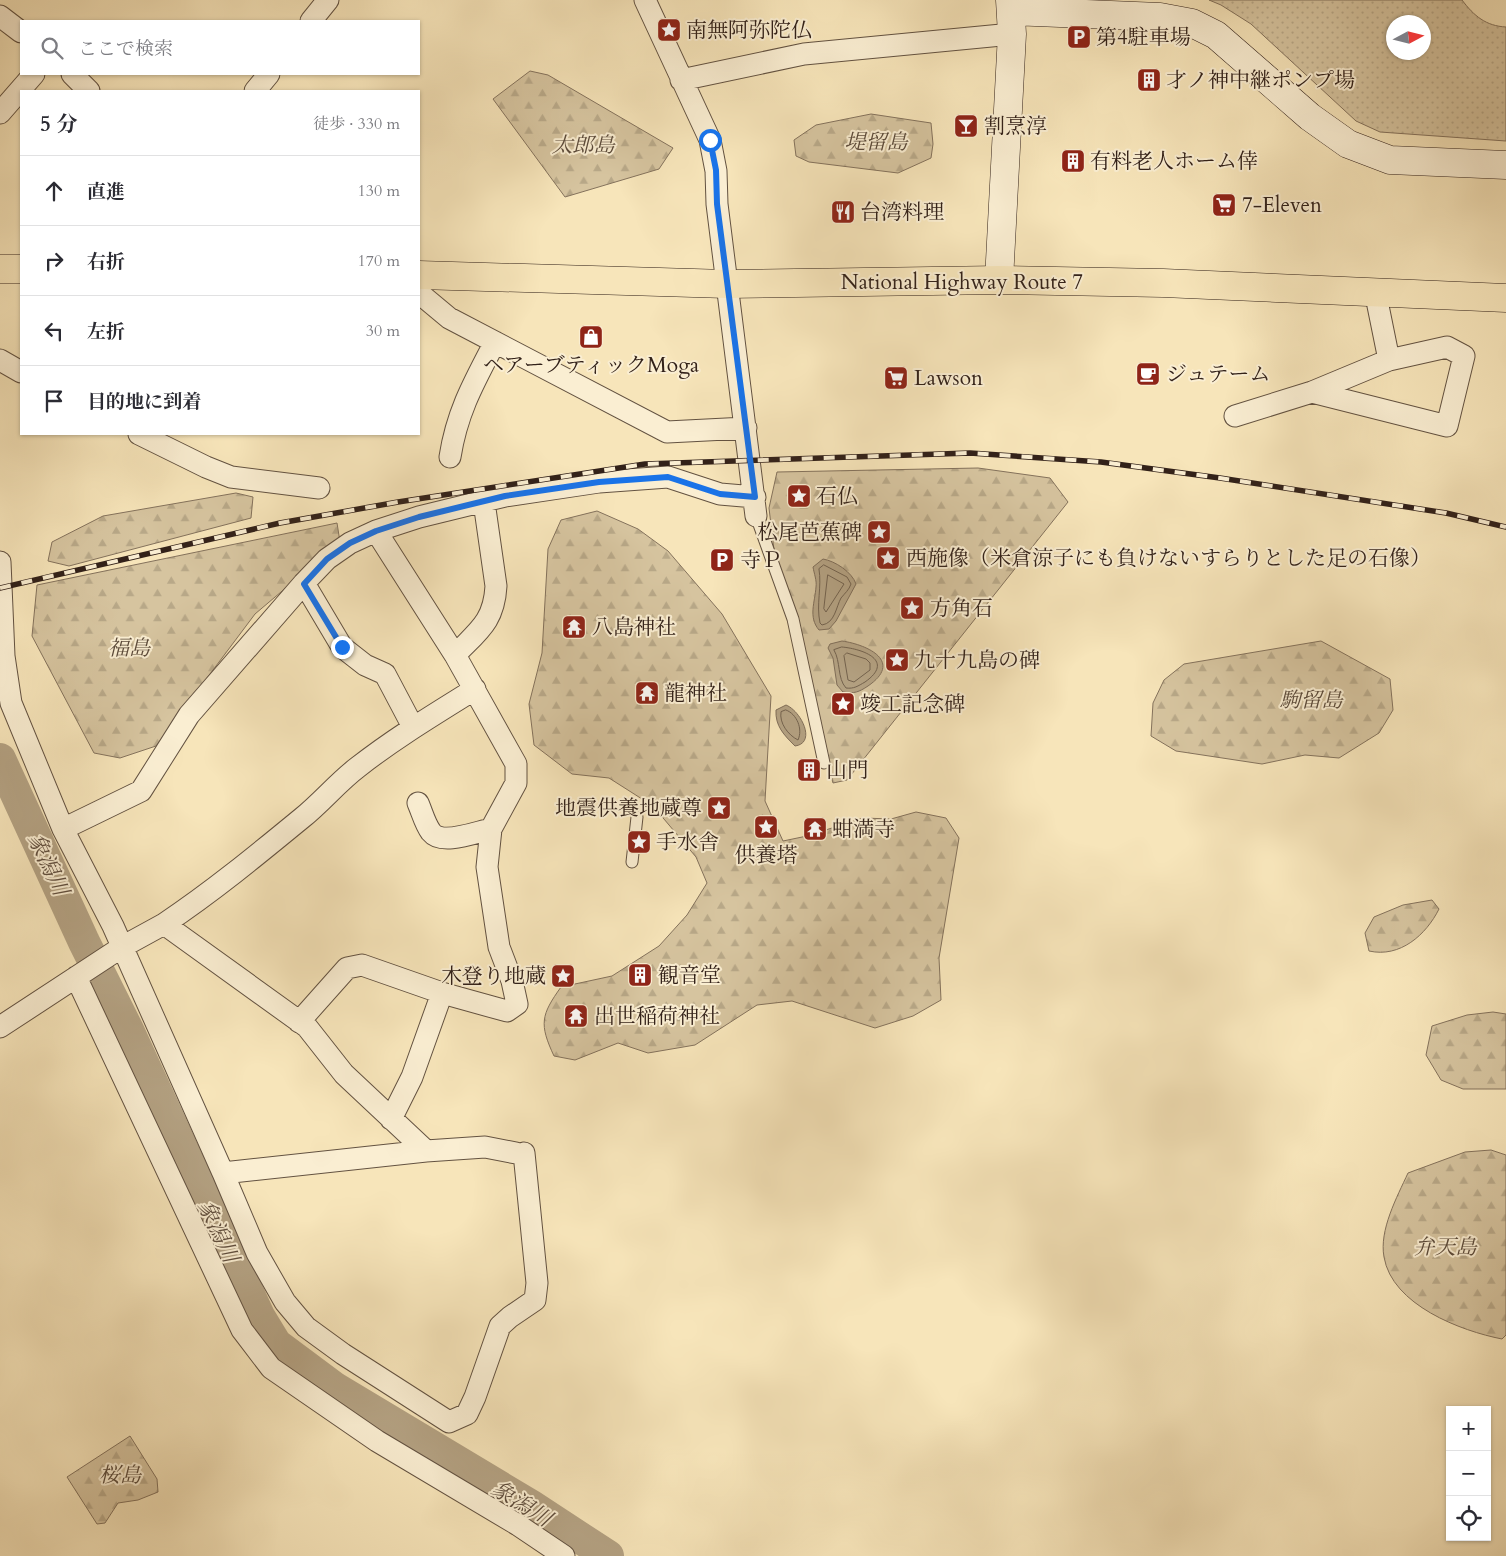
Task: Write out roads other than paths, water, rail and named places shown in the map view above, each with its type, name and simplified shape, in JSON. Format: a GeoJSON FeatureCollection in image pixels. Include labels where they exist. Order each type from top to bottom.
{"type":"FeatureCollection","features":[{"type":"Feature","properties":{"kind":"highway"},"geometry":{"type":"LineString","coordinates":[[0,269],[20,269]]}},
{"type":"Feature","properties":{"kind":"highway","name":"National Highway Route 7"},"geometry":{"type":"LineString","coordinates":[[420,275],[727,284],[999,280],[1375,291],[1506,298]]}},
{"type":"Feature","properties":{"kind":"street"},"geometry":{"type":"LineString","coordinates":[[312,20],[328,0]]}},
{"type":"Feature","properties":{"kind":"street"},"geometry":{"type":"LineString","coordinates":[[63,829],[141,791],[189,715],[327,559],[350,543],[376,531],[419,517],[484,502],[599,482],[668,477],[756,507],[717,204],[716,170],[710,140],[645,0]]}},
{"type":"Feature","properties":{"kind":"street"},"geometry":{"type":"LineString","coordinates":[[681,80],[804,54],[1011,15],[1160,17],[1192,23],[1216,34],[1310,117],[1348,144],[1390,160],[1506,165]]}},
{"type":"Feature","properties":{"kind":"street"},"geometry":{"type":"LineString","coordinates":[[999,280],[1011,15]]}},
{"type":"Feature","properties":{"kind":"street"},"geometry":{"type":"LineString","coordinates":[[0,16],[20,31]]}},
{"type":"Feature","properties":{"kind":"street"},"geometry":{"type":"LineString","coordinates":[[20,90],[33,75]]}},
{"type":"Feature","properties":{"kind":"street"},"geometry":{"type":"LineString","coordinates":[[73,75],[88,90]]}},
{"type":"Feature","properties":{"kind":"street"},"geometry":{"type":"LineString","coordinates":[[256,90],[268,75]]}},
{"type":"Feature","properties":{"kind":"street"},"geometry":{"type":"LineString","coordinates":[[0,113],[20,90]]}},
{"type":"Feature","properties":{"kind":"street"},"geometry":{"type":"LineString","coordinates":[[1375,291],[1389,360]]}},
{"type":"Feature","properties":{"kind":"street"},"geometry":{"type":"LineString","coordinates":[[420,294],[449,318],[667,432],[746,428]]}},
{"type":"Feature","properties":{"kind":"street"},"geometry":{"type":"LineString","coordinates":[[450,457],[461,407],[495,342]]}},
{"type":"Feature","properties":{"kind":"street"},"geometry":{"type":"LineString","coordinates":[[1235,416],[1312,392],[1389,360],[1447,347],[1464,356],[1447,426],[1312,392]]}},
{"type":"Feature","properties":{"kind":"street"},"geometry":{"type":"LineString","coordinates":[[0,360],[20,371]]}},
{"type":"Feature","properties":{"kind":"street"},"geometry":{"type":"LineString","coordinates":[[141,435],[206,467],[231,476],[319,488]]}},
{"type":"Feature","properties":{"kind":"street"},"geometry":{"type":"LineString","coordinates":[[455,655],[492,613],[496,600],[496,586],[484,502]]}},
{"type":"Feature","properties":{"kind":"street"},"geometry":{"type":"LineString","coordinates":[[299,1022],[347,968],[362,965],[442,993],[507,1011],[517,1004],[512,981],[499,947],[487,866],[491,829],[516,783],[516,764],[455,655],[400,573],[376,531]]}},
{"type":"Feature","properties":{"kind":"street"},"geometry":{"type":"LineString","coordinates":[[0,562],[4,656],[11,703],[37,770],[63,829],[122,947],[257,1253],[285,1302],[306,1327],[342,1354],[449,1422],[467,1414],[475,1397],[500,1326],[535,1300],[537,1283],[520,1153],[485,1147],[426,1151],[223,1173]]}},
{"type":"Feature","properties":{"kind":"street"},"geometry":{"type":"LineString","coordinates":[[304,584],[342,647],[365,666],[385,674],[413,727]]}},
{"type":"Feature","properties":{"kind":"street"},"geometry":{"type":"LineString","coordinates":[[0,1027],[122,947],[164,924],[206,896],[265,846],[303,817],[356,768],[413,727],[475,689]]}},
{"type":"Feature","properties":{"kind":"street"},"geometry":{"type":"LineString","coordinates":[[418,803],[431,833],[438,837],[451,839],[491,829]]}},
{"type":"Feature","properties":{"kind":"street"},"geometry":{"type":"LineString","coordinates":[[164,924],[307,1027],[344,1074],[426,1151]]}},
{"type":"Feature","properties":{"kind":"street"},"geometry":{"type":"LineString","coordinates":[[76,977],[242,1330],[271,1368],[377,1441],[564,1556]]}},
{"type":"Feature","properties":{"kind":"street"},"geometry":{"type":"LineString","coordinates":[[391,1119],[412,1077],[442,993]]}},
{"type":"Feature","properties":{"kind":"lane"},"geometry":{"type":"LineString","coordinates":[[756,507],[793,619],[824,763]]}},
{"type":"Feature","properties":{"kind":"lane"},"geometry":{"type":"LineString","coordinates":[[632,862],[637,817]]}},
{"type":"Feature","properties":{"kind":"water"},"geometry":{"type":"Polygon","coordinates":[[[823,559],[843,568],[851,575],[856,584],[836,621],[829,629],[819,630],[813,615],[816,580],[813,567],[823,559]]]}},
{"type":"Feature","properties":{"kind":"water"},"geometry":{"type":"Polygon","coordinates":[[[842,641],[862,646],[878,656],[882,662],[882,669],[878,677],[862,690],[850,693],[843,692],[837,685],[833,658],[828,648],[830,644],[842,641]]]}},
{"type":"Feature","properties":{"kind":"water"},"geometry":{"type":"Polygon","coordinates":[[[786,705],[797,714],[804,727],[806,733],[802,744],[795,746],[779,726],[776,710],[786,705]]]}},
{"type":"Feature","properties":{"kind":"waterway","name":"象潟川"},"geometry":{"type":"LineString","coordinates":[[0,759],[84,942],[128,1030],[259,1316],[276,1344],[335,1388],[530,1505],[608,1556]]}},
{"type":"Feature","properties":{"kind":"railway"},"geometry":{"type":"LineString","coordinates":[[0,588],[280,523],[398,502],[645,464],[970,453],[1101,462],[1220,478],[1446,513],[1506,527]]}},
{"type":"Feature","properties":{"kind":"place","name":"南無阿弥陀仏"},"geometry":{"type":"Point","coordinates":[669,30]}},
{"type":"Feature","properties":{"kind":"place","name":"第4駐車場"},"geometry":{"type":"Point","coordinates":[1079,37]}},
{"type":"Feature","properties":{"kind":"place","name":"才ノ神中継ポンプ場"},"geometry":{"type":"Point","coordinates":[1149,80]}},
{"type":"Feature","properties":{"kind":"place","name":"割烹淳"},"geometry":{"type":"Point","coordinates":[966,126]}},
{"type":"Feature","properties":{"kind":"place","name":"有料老人ホーム倖"},"geometry":{"type":"Point","coordinates":[1073,161]}},
{"type":"Feature","properties":{"kind":"place","name":"7-Eleven"},"geometry":{"type":"Point","coordinates":[1224,205]}},
{"type":"Feature","properties":{"kind":"place","name":"台湾料理"},"geometry":{"type":"Point","coordinates":[843,212]}},
{"type":"Feature","properties":{"kind":"place","name":"ヘアーブティックMoga"},"geometry":{"type":"Point","coordinates":[591,337]}},
{"type":"Feature","properties":{"kind":"place","name":"ジュテーム"},"geometry":{"type":"Point","coordinates":[1148,374]}},
{"type":"Feature","properties":{"kind":"place","name":"Lawson"},"geometry":{"type":"Point","coordinates":[896,378]}},
{"type":"Feature","properties":{"kind":"place","name":"石仏"},"geometry":{"type":"Point","coordinates":[799,496]}},
{"type":"Feature","properties":{"kind":"place","name":"松尾芭蕉碑"},"geometry":{"type":"Point","coordinates":[879,532]}},
{"type":"Feature","properties":{"kind":"place","name":"西施像（米倉涼子にも負けないすらりとした足の石像）"},"geometry":{"type":"Point","coordinates":[888,558]}},
{"type":"Feature","properties":{"kind":"place","name":"寺Ｐ"},"geometry":{"type":"Point","coordinates":[722,560]}},
{"type":"Feature","properties":{"kind":"place","name":"方角石"},"geometry":{"type":"Point","coordinates":[912,608]}},
{"type":"Feature","properties":{"kind":"place","name":"八島神社"},"geometry":{"type":"Point","coordinates":[574,627]}},
{"type":"Feature","properties":{"kind":"place","name":"九十九島の碑"},"geometry":{"type":"Point","coordinates":[897,660]}},
{"type":"Feature","properties":{"kind":"place","name":"龍神社"},"geometry":{"type":"Point","coordinates":[647,693]}},
{"type":"Feature","properties":{"kind":"place","name":"竣工記念碑"},"geometry":{"type":"Point","coordinates":[843,704]}},
{"type":"Feature","properties":{"kind":"place","name":"山門"},"geometry":{"type":"Point","coordinates":[809,770]}},
{"type":"Feature","properties":{"kind":"place","name":"地震供養地蔵尊"},"geometry":{"type":"Point","coordinates":[719,808]}},
{"type":"Feature","properties":{"kind":"place","name":"供養塔"},"geometry":{"type":"Point","coordinates":[766,827]}},
{"type":"Feature","properties":{"kind":"place","name":"蚶満寺"},"geometry":{"type":"Point","coordinates":[815,829]}},
{"type":"Feature","properties":{"kind":"place","name":"手水舎"},"geometry":{"type":"Point","coordinates":[639,842]}},
{"type":"Feature","properties":{"kind":"place","name":"観音堂"},"geometry":{"type":"Point","coordinates":[640,975]}},
{"type":"Feature","properties":{"kind":"place","name":"木登り地蔵"},"geometry":{"type":"Point","coordinates":[563,976]}},
{"type":"Feature","properties":{"kind":"place","name":"出世稲荷神社"},"geometry":{"type":"Point","coordinates":[576,1016]}},
{"type":"Feature","properties":{"kind":"park label","name":"堤留島"},"geometry":{"type":"Point","coordinates":[876,142]}},
{"type":"Feature","properties":{"kind":"park label","name":"太郎島"},"geometry":{"type":"Point","coordinates":[583,145]}},
{"type":"Feature","properties":{"kind":"park label","name":"福島"},"geometry":{"type":"Point","coordinates":[129,648]}},
{"type":"Feature","properties":{"kind":"park label","name":"駒留島"},"geometry":{"type":"Point","coordinates":[1311,700]}},
{"type":"Feature","properties":{"kind":"park label","name":"弁天島"},"geometry":{"type":"Point","coordinates":[1445,1247]}},
{"type":"Feature","properties":{"kind":"park label","name":"桜島"},"geometry":{"type":"Point","coordinates":[120,1475]}}]}
